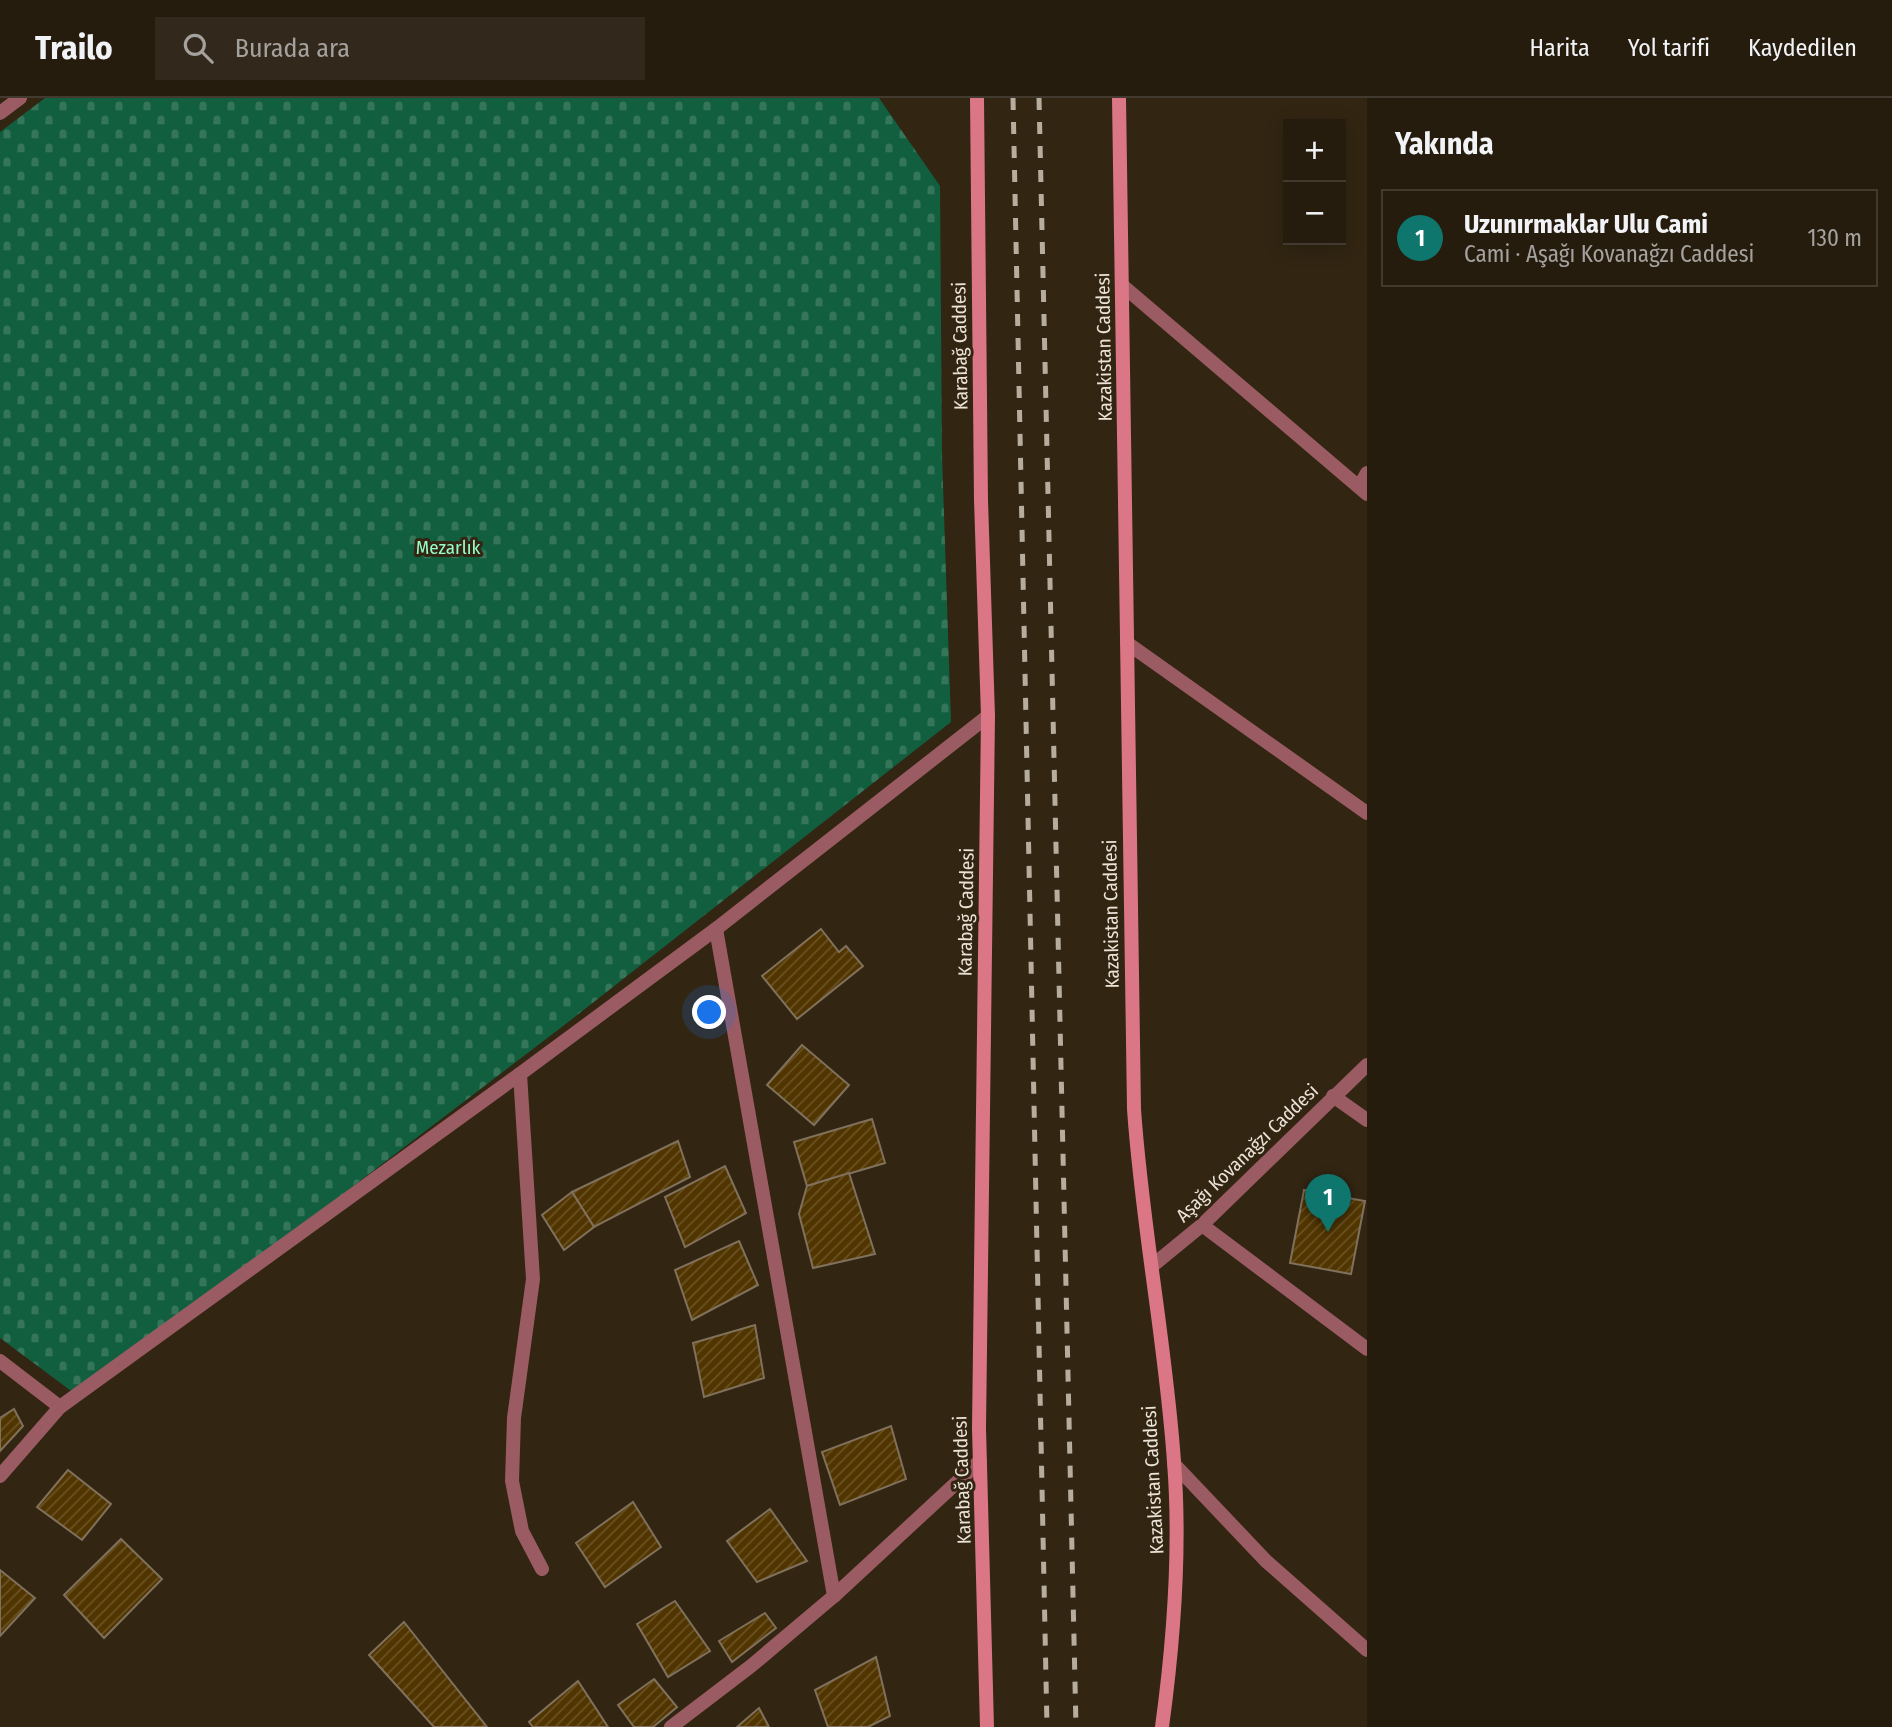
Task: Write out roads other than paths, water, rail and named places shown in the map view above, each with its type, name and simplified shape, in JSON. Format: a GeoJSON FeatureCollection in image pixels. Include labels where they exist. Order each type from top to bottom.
{"type":"FeatureCollection","features":[{"type":"Feature","properties":{"kind":"main road","name":"Karabağ Caddesi"},"geometry":{"type":"LineString","coordinates":[[977,98],[981,500],[988,716],[980,1290],[980,1461],[987,1727]]}},
{"type":"Feature","properties":{"kind":"main road","name":"Kazakistan Caddesi"},"geometry":{"type":"LineString","coordinates":[[1119,98],[1134,1109],[1138,1170],[1163,1349],[1174,1464],[1176,1595],[1162,1727]]}},
{"type":"Feature","properties":{"kind":"street"},"geometry":{"type":"LineString","coordinates":[[0,113],[20,98]]}},
{"type":"Feature","properties":{"kind":"street"},"geometry":{"type":"LineString","coordinates":[[1123,286],[1363,490],[1367,473]]}},
{"type":"Feature","properties":{"kind":"street"},"geometry":{"type":"LineString","coordinates":[[1127,643],[1367,813]]}},
{"type":"Feature","properties":{"kind":"street"},"geometry":{"type":"LineString","coordinates":[[0,1476],[60,1407],[716,929],[988,716]]}},
{"type":"Feature","properties":{"kind":"street"},"geometry":{"type":"LineString","coordinates":[[716,929],[834,1596]]}},
{"type":"Feature","properties":{"kind":"street","name":"Aşağı Kovanağzı Caddesi"},"geometry":{"type":"LineString","coordinates":[[1152,1266],[1202,1224],[1367,1065]]}},
{"type":"Feature","properties":{"kind":"street"},"geometry":{"type":"LineString","coordinates":[[520,1074],[533,1279],[514,1418],[512,1481],[522,1531],[542,1569]]}},
{"type":"Feature","properties":{"kind":"street"},"geometry":{"type":"LineString","coordinates":[[1333,1097],[1367,1120]]}},
{"type":"Feature","properties":{"kind":"street"},"geometry":{"type":"LineString","coordinates":[[1202,1224],[1367,1349]]}},
{"type":"Feature","properties":{"kind":"street"},"geometry":{"type":"LineString","coordinates":[[0,1361],[60,1407]]}},
{"type":"Feature","properties":{"kind":"street"},"geometry":{"type":"LineString","coordinates":[[671,1727],[751,1666],[834,1596],[980,1461]]}},
{"type":"Feature","properties":{"kind":"street"},"geometry":{"type":"LineString","coordinates":[[1174,1464],[1266,1561],[1367,1650]]}},
{"type":"Feature","properties":{"kind":"railway"},"geometry":{"type":"LineString","coordinates":[[1013,98],[1047,1727]]}},
{"type":"Feature","properties":{"kind":"railway"},"geometry":{"type":"LineString","coordinates":[[1039,98],[1076,1727]]}},
{"type":"Feature","properties":{"kind":"place","name":"Uzunırmaklar Ulu Cami"},"geometry":{"type":"Point","coordinates":[1328,1232]}},
{"type":"Feature","properties":{"kind":"park label","name":"Mezarlık"},"geometry":{"type":"Point","coordinates":[448,547]}}]}
